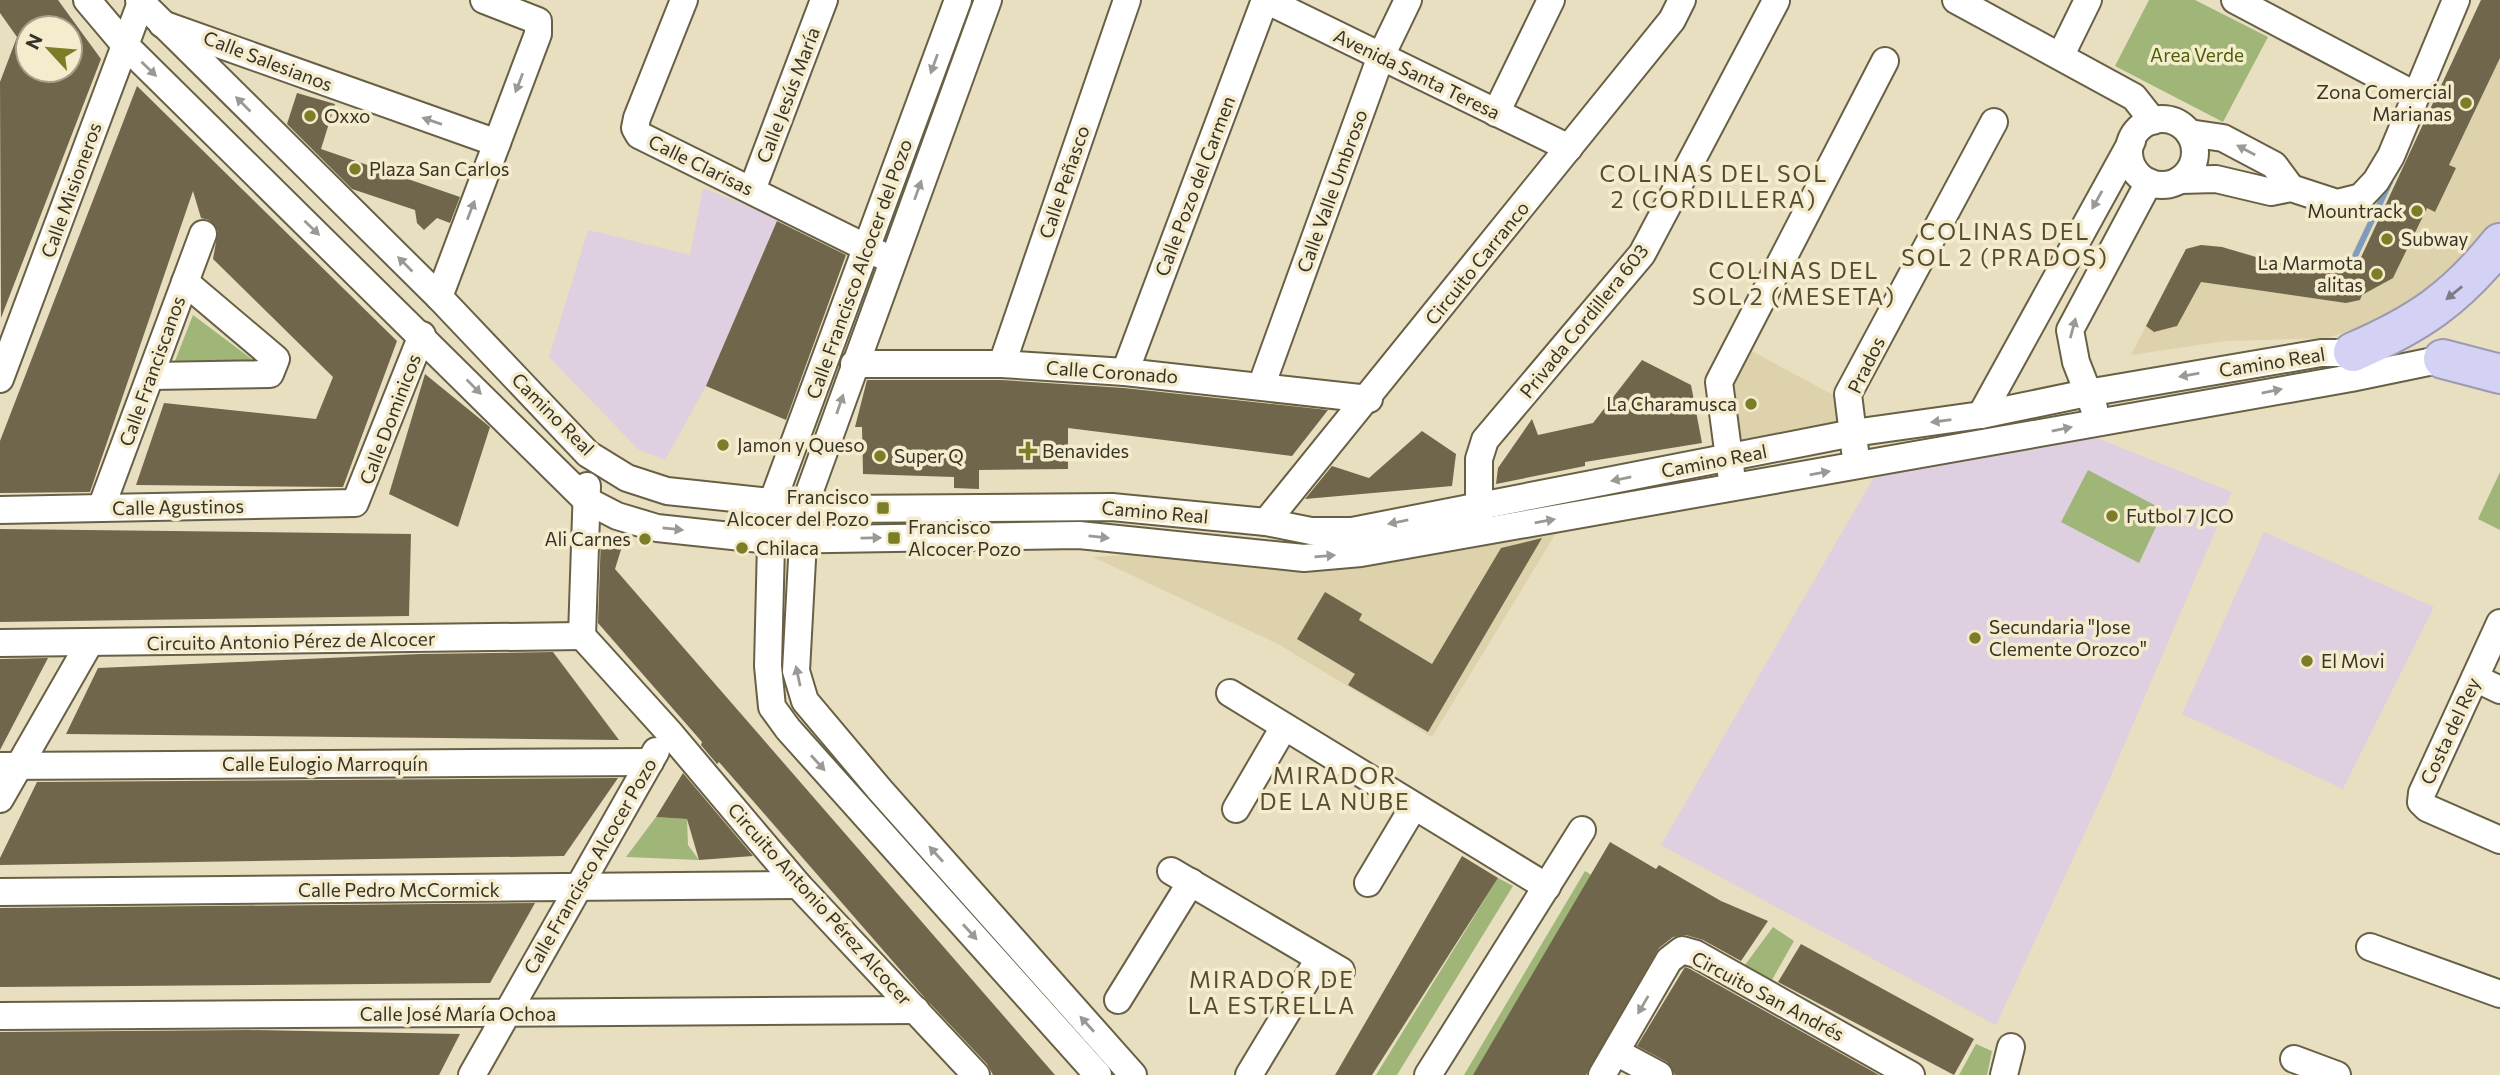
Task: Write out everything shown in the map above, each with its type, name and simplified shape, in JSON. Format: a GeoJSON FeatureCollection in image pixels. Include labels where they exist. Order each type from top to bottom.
{"type":"FeatureCollection","features":[{"type":"Feature","properties":{"kind":"highway"},"geometry":{"type":"LineString","coordinates":[[2352,365],[2423,318],[2471,279],[2500,243]]}},
{"type":"Feature","properties":{"kind":"highway"},"geometry":{"type":"LineString","coordinates":[[2443,359],[2500,346]]}},
{"type":"Feature","properties":{"kind":"highway"},"geometry":{"type":"LineString","coordinates":[[2443,359],[2500,373]]}},
{"type":"Feature","properties":{"kind":"street","name":"Camino Real"},"geometry":{"type":"LineString","coordinates":[[87,0],[125,45],[422,335],[586,500],[617,516],[657,528],[768,540],[1079,535],[1304,558],[1361,553],[1857,467],[2311,383],[2352,365]]}},
{"type":"Feature","properties":{"kind":"street"},"geometry":{"type":"LineString","coordinates":[[439,297],[538,34],[538,21],[484,0]]}},
{"type":"Feature","properties":{"kind":"street","name":"Calle Clarisas"},"geometry":{"type":"LineString","coordinates":[[684,0],[635,128],[639,135],[892,261]]}},
{"type":"Feature","properties":{"kind":"street","name":"Calle Jesús María"},"geometry":{"type":"LineString","coordinates":[[752,190],[824,0]]}},
{"type":"Feature","properties":{"kind":"street","name":"Calle Francisco Alcocer del Pozo"},"geometry":{"type":"LineString","coordinates":[[768,540],[772,503],[958,0]]}},
{"type":"Feature","properties":{"kind":"street","name":"Calle Francisco Alcocer del Pozo"},"geometry":{"type":"LineString","coordinates":[[803,540],[805,504],[988,0]]}},
{"type":"Feature","properties":{"kind":"street","name":"Calle Peñasco"},"geometry":{"type":"LineString","coordinates":[[1002,364],[1127,0]]}},
{"type":"Feature","properties":{"kind":"street","name":"Avenida Santa Teresa"},"geometry":{"type":"LineString","coordinates":[[1266,0],[1569,148]]}},
{"type":"Feature","properties":{"kind":"street","name":"Calle Pozo del Carmen"},"geometry":{"type":"LineString","coordinates":[[1125,372],[1266,0]]}},
{"type":"Feature","properties":{"kind":"street","name":"Calle Valle Umbroso"},"geometry":{"type":"LineString","coordinates":[[1262,384],[1381,56],[1408,0]]}},
{"type":"Feature","properties":{"kind":"street"},"geometry":{"type":"LineString","coordinates":[[1496,113],[1551,0]]}},
{"type":"Feature","properties":{"kind":"street","name":"Circuito Carranco"},"geometry":{"type":"LineString","coordinates":[[1266,522],[1369,398],[1672,20],[1682,0]]}},
{"type":"Feature","properties":{"kind":"street"},"geometry":{"type":"LineString","coordinates":[[1956,0],[2134,97],[2153,121]]}},
{"type":"Feature","properties":{"kind":"street"},"geometry":{"type":"LineString","coordinates":[[2061,55],[2088,0]]}},
{"type":"Feature","properties":{"kind":"street"},"geometry":{"type":"LineString","coordinates":[[2235,0],[2415,95]]}},
{"type":"Feature","properties":{"kind":"street"},"geometry":{"type":"LineString","coordinates":[[2132,141],[2131,160],[2135,169],[2149,182],[2165,185],[2180,180],[2216,178],[2271,192],[2291,188],[2337,202],[2361,197],[2376,181],[2391,156],[2456,0]]}},
{"type":"Feature","properties":{"kind":"street","name":"Camino Real"},"geometry":{"type":"LineString","coordinates":[[140,1],[158,22],[439,297],[588,454],[626,478],[667,491],[837,509],[1112,508],[1266,522],[1311,531],[1352,531],[1853,433],[1981,415],[2087,393],[2305,356],[2352,365]]}},
{"type":"Feature","properties":{"kind":"street","name":"Calle Misioneros"},"geometry":{"type":"LineString","coordinates":[[0,379],[140,1]]}},
{"type":"Feature","properties":{"kind":"street","name":"Privada Cordillera 603"},"geometry":{"type":"LineString","coordinates":[[1478,533],[1481,506],[1479,459],[1485,440],[1642,254],[1776,1]]}},
{"type":"Feature","properties":{"kind":"street","name":"Calle Salesianos"},"geometry":{"type":"LineString","coordinates":[[158,22],[497,143]]}},
{"type":"Feature","properties":{"kind":"street"},"geometry":{"type":"LineString","coordinates":[[1731,489],[1730,458],[1719,382],[1885,61]]}},
{"type":"Feature","properties":{"kind":"street"},"geometry":{"type":"LineString","coordinates":[[1981,415],[2136,132],[2153,121],[2173,121],[2189,133],[2193,141],[2194,158],[2180,180]]}},
{"type":"Feature","properties":{"kind":"street","name":"Prados"},"geometry":{"type":"LineString","coordinates":[[1857,467],[1848,394],[1994,122]]}},
{"type":"Feature","properties":{"kind":"street"},"geometry":{"type":"LineString","coordinates":[[2189,133],[2223,138],[2274,165],[2291,188]]}},
{"type":"Feature","properties":{"kind":"street"},"geometry":{"type":"LineString","coordinates":[[2100,422],[2070,343],[2070,330],[2149,182]]}},
{"type":"Feature","properties":{"kind":"street","name":"Calle Franciscanos"},"geometry":{"type":"LineString","coordinates":[[101,508],[203,234]]}},
{"type":"Feature","properties":{"kind":"street"},"geometry":{"type":"LineString","coordinates":[[151,376],[252,376],[270,374],[275,368],[276,359],[185,282]]}},
{"type":"Feature","properties":{"kind":"street","name":"Calle Dominicos"},"geometry":{"type":"LineString","coordinates":[[355,503],[422,335]]}},
{"type":"Feature","properties":{"kind":"street"},"geometry":{"type":"LineString","coordinates":[[2305,356],[2311,383]]}},
{"type":"Feature","properties":{"kind":"street"},"geometry":{"type":"LineString","coordinates":[[2352,365],[2443,359]]}},
{"type":"Feature","properties":{"kind":"street","name":"Calle Coronado"},"geometry":{"type":"LineString","coordinates":[[854,364],[1002,364],[1125,372],[1262,384],[1369,398]]}},
{"type":"Feature","properties":{"kind":"street"},"geometry":{"type":"LineString","coordinates":[[588,454],[582,636],[668,731]]}},
{"type":"Feature","properties":{"kind":"street","name":"Calle Agustinos"},"geometry":{"type":"LineString","coordinates":[[0,509],[355,503]]}},
{"type":"Feature","properties":{"kind":"street"},"geometry":{"type":"LineString","coordinates":[[768,540],[768,666],[772,707],[788,729],[1098,1075]]}},
{"type":"Feature","properties":{"kind":"street"},"geometry":{"type":"LineString","coordinates":[[803,540],[796,671],[805,701],[880,790],[1133,1075]]}},
{"type":"Feature","properties":{"kind":"street","name":"Costa del Rey"},"geometry":{"type":"LineString","coordinates":[[2500,623],[2422,793],[2421,802],[2427,808],[2500,840]]}},
{"type":"Feature","properties":{"kind":"street","name":"Circuito Antonio Pérez de Alcocer"},"geometry":{"type":"LineString","coordinates":[[0,643],[582,636]]}},
{"type":"Feature","properties":{"kind":"street"},"geometry":{"type":"LineString","coordinates":[[0,799],[10,766],[89,643]]}},
{"type":"Feature","properties":{"kind":"street"},"geometry":{"type":"LineString","coordinates":[[2475,678],[2500,690]]}},
{"type":"Feature","properties":{"kind":"street"},"geometry":{"type":"LineString","coordinates":[[1230,693],[1547,887]]}},
{"type":"Feature","properties":{"kind":"street"},"geometry":{"type":"LineString","coordinates":[[1236,809],[1284,727]]}},
{"type":"Feature","properties":{"kind":"street","name":"Calle Francisco Alcocer Pozo"},"geometry":{"type":"LineString","coordinates":[[472,1075],[668,731]]}},
{"type":"Feature","properties":{"kind":"street","name":"Circuito Antonio Pérez Alcocer"},"geometry":{"type":"LineString","coordinates":[[668,731],[798,885],[976,1075]]}},
{"type":"Feature","properties":{"kind":"street","name":"Calle Eulogio Marroquín"},"geometry":{"type":"LineString","coordinates":[[10,766],[650,762]]}},
{"type":"Feature","properties":{"kind":"street"},"geometry":{"type":"LineString","coordinates":[[1368,883],[1414,806]]}},
{"type":"Feature","properties":{"kind":"street"},"geometry":{"type":"LineString","coordinates":[[1428,1075],[1582,830]]}},
{"type":"Feature","properties":{"kind":"street"},"geometry":{"type":"LineString","coordinates":[[1118,1000],[1181,876],[1330,965],[1249,1075]]}},
{"type":"Feature","properties":{"kind":"street","name":"Calle Pedro McCormick"},"geometry":{"type":"LineString","coordinates":[[0,892],[798,885]]}},
{"type":"Feature","properties":{"kind":"street"},"geometry":{"type":"LineString","coordinates":[[2370,947],[2500,994]]}},
{"type":"Feature","properties":{"kind":"street","name":"Circuito San Andrés"},"geometry":{"type":"LineString","coordinates":[[1602,1075],[1669,960],[1682,950],[1696,954],[1911,1075]]}},
{"type":"Feature","properties":{"kind":"street","name":"Calle José María Ochoa"},"geometry":{"type":"LineString","coordinates":[[0,1016],[916,1010]]}},
{"type":"Feature","properties":{"kind":"street"},"geometry":{"type":"LineString","coordinates":[[2004,1075],[2011,1047]]}},
{"type":"Feature","properties":{"kind":"street"},"geometry":{"type":"LineString","coordinates":[[1616,1052],[1659,1075]]}},
{"type":"Feature","properties":{"kind":"street"},"geometry":{"type":"LineString","coordinates":[[2294,1059],[2337,1075]]}},
{"type":"Feature","properties":{"kind":"shaded area","name":"Zona Comercial Marianas"},"geometry":{"type":"Polygon","coordinates":[[[2481,0],[2500,0],[2500,229],[2411,310],[2327,338],[2225,341],[2131,355],[2186,249],[2201,245],[2222,247],[2273,262],[2325,269],[2357,266],[2481,0]]]}},
{"type":"Feature","properties":{"kind":"shaded area"},"geometry":{"type":"Polygon","coordinates":[[[703,188],[778,218],[706,386],[665,460],[638,449],[549,357],[588,230],[690,255],[703,188]]]}},
{"type":"Feature","properties":{"kind":"shaded area"},"geometry":{"type":"Polygon","coordinates":[[[1748,349],[1837,397],[1838,427],[1739,446],[1729,384],[1748,349]]]}},
{"type":"Feature","properties":{"kind":"shaded area","name":"Secundaria \"Jose Clemente Orozco\""},"geometry":{"type":"Polygon","coordinates":[[[2092,436],[2232,492],[2107,785],[1996,1025],[1661,845],[1874,477],[2092,436]]]}},
{"type":"Feature","properties":{"kind":"shaded area"},"geometry":{"type":"Polygon","coordinates":[[[1558,530],[1432,737],[1278,644],[1093,557],[1558,530]]]}},
{"type":"Feature","properties":{"kind":"shaded area","name":"El Movi"},"geometry":{"type":"Polygon","coordinates":[[[2264,532],[2434,607],[2343,789],[2182,714],[2264,532]]]}},
{"type":"Feature","properties":{"kind":"green space","name":"Area Verde"},"geometry":{"type":"Polygon","coordinates":[[[2149,0],[2195,0],[2268,37],[2223,122],[2115,66],[2149,0]]]}},
{"type":"Feature","properties":{"kind":"green space"},"geometry":{"type":"Polygon","coordinates":[[[193,315],[257,363],[175,361],[193,315]]]}},
{"type":"Feature","properties":{"kind":"green space","name":"Futbol 7 JCO"},"geometry":{"type":"Polygon","coordinates":[[[2088,470],[2164,510],[2139,563],[2061,522],[2088,470]]]}},
{"type":"Feature","properties":{"kind":"green space"},"geometry":{"type":"Polygon","coordinates":[[[2500,472],[2500,530],[2478,519],[2500,472]]]}},
{"type":"Feature","properties":{"kind":"green space"},"geometry":{"type":"Polygon","coordinates":[[[656,817],[687,819],[688,845],[699,860],[626,857],[656,817]]]}},
{"type":"Feature","properties":{"kind":"green space"},"geometry":{"type":"Polygon","coordinates":[[[1585,871],[1596,878],[1478,1075],[1464,1075],[1585,871]]]}},
{"type":"Feature","properties":{"kind":"green space"},"geometry":{"type":"Polygon","coordinates":[[[1498,878],[1513,886],[1397,1075],[1376,1075],[1498,878]]]}},
{"type":"Feature","properties":{"kind":"green space"},"geometry":{"type":"Polygon","coordinates":[[[1773,927],[1794,941],[1772,980],[1745,965],[1773,927]]]}},
{"type":"Feature","properties":{"kind":"green space"},"geometry":{"type":"Polygon","coordinates":[[[1976,1044],[1992,1051],[1987,1075],[1959,1075],[1976,1044]]]}},
{"type":"Feature","properties":{"kind":"building"},"geometry":{"type":"Polygon","coordinates":[[[0,0],[58,0],[68,14],[14,14],[14,33],[0,13],[0,0]]]}},
{"type":"Feature","properties":{"kind":"building"},"geometry":{"type":"Polygon","coordinates":[[[2481,0],[2500,0],[2500,58],[2449,165],[2456,168],[2435,212],[2427,208],[2393,278],[2362,295],[2360,300],[2346,303],[2201,282],[2177,326],[2154,332],[2146,326],[2186,249],[2201,245],[2222,247],[2273,262],[2325,269],[2357,266],[2481,0]]]}},
{"type":"Feature","properties":{"kind":"building"},"geometry":{"type":"Polygon","coordinates":[[[84,36],[101,59],[1,318],[0,82],[14,45],[14,84],[84,84],[84,36]]]}},
{"type":"Feature","properties":{"kind":"building"},"geometry":{"type":"Polygon","coordinates":[[[137,86],[397,341],[343,487],[136,485],[164,403],[316,419],[333,377],[213,259],[218,231],[209,220],[201,218],[193,191],[90,492],[0,493],[0,441],[137,86]]]}},
{"type":"Feature","properties":{"kind":"building","name":"Plaza San Carlos"},"geometry":{"type":"Polygon","coordinates":[[[297,93],[335,104],[321,149],[460,197],[450,223],[437,218],[424,230],[417,223],[415,210],[352,189],[287,124],[297,93]]]}},
{"type":"Feature","properties":{"kind":"building"},"geometry":{"type":"Polygon","coordinates":[[[777,221],[846,255],[786,420],[706,386],[777,221]]]}},
{"type":"Feature","properties":{"kind":"building"},"geometry":{"type":"Polygon","coordinates":[[[1642,360],[1691,385],[1702,443],[1585,462],[1585,466],[1496,484],[1498,468],[1532,419],[1538,435],[1593,423],[1642,360]]]}},
{"type":"Feature","properties":{"kind":"building"},"geometry":{"type":"Polygon","coordinates":[[[425,374],[490,427],[458,527],[389,494],[425,374]]]}},
{"type":"Feature","properties":{"kind":"building"},"geometry":{"type":"Polygon","coordinates":[[[867,380],[1001,380],[1124,388],[1328,410],[1292,456],[1068,428],[1068,469],[979,470],[979,489],[954,488],[954,477],[863,474],[862,427],[855,427],[867,380]]]}},
{"type":"Feature","properties":{"kind":"building"},"geometry":{"type":"Polygon","coordinates":[[[1422,431],[1456,454],[1452,486],[1305,499],[1332,466],[1369,478],[1422,431]]]}},
{"type":"Feature","properties":{"kind":"building"},"geometry":{"type":"Polygon","coordinates":[[[0,529],[411,534],[409,616],[0,622],[0,529]]]}},
{"type":"Feature","properties":{"kind":"building"},"geometry":{"type":"Polygon","coordinates":[[[601,536],[624,540],[615,569],[1055,1075],[993,1075],[987,1064],[924,997],[719,762],[717,764],[701,745],[702,742],[598,623],[601,536]]]}},
{"type":"Feature","properties":{"kind":"building"},"geometry":{"type":"Polygon","coordinates":[[[1542,538],[1428,732],[1348,685],[1355,674],[1297,639],[1325,592],[1362,614],[1359,620],[1432,664],[1501,548],[1542,538]]]}},
{"type":"Feature","properties":{"kind":"building"},"geometry":{"type":"Polygon","coordinates":[[[553,652],[619,740],[66,734],[98,668],[420,654],[553,652]]]}},
{"type":"Feature","properties":{"kind":"building"},"geometry":{"type":"Polygon","coordinates":[[[48,658],[0,750],[0,659],[48,658]]]}},
{"type":"Feature","properties":{"kind":"building"},"geometry":{"type":"Polygon","coordinates":[[[683,773],[753,856],[699,860],[687,819],[656,817],[683,773]]]}},
{"type":"Feature","properties":{"kind":"building"},"geometry":{"type":"Polygon","coordinates":[[[618,778],[564,856],[0,865],[0,858],[37,782],[618,778]]]}},
{"type":"Feature","properties":{"kind":"building"},"geometry":{"type":"Polygon","coordinates":[[[1610,842],[1656,869],[1659,865],[1721,901],[1768,921],[1741,961],[1703,940],[1686,935],[1673,937],[1659,948],[1586,1075],[1473,1075],[1610,842]]]}},
{"type":"Feature","properties":{"kind":"building"},"geometry":{"type":"Polygon","coordinates":[[[1462,856],[1498,878],[1372,1075],[1335,1075],[1462,856]]]}},
{"type":"Feature","properties":{"kind":"building"},"geometry":{"type":"Polygon","coordinates":[[[535,903],[490,983],[0,987],[0,908],[535,903]]]}},
{"type":"Feature","properties":{"kind":"building"},"geometry":{"type":"Polygon","coordinates":[[[1801,944],[1974,1039],[1954,1075],[1778,982],[1801,944]]]}},
{"type":"Feature","properties":{"kind":"building"},"geometry":{"type":"Polygon","coordinates":[[[1685,967],[1879,1075],[1675,1075],[1667,1062],[1637,1046],[1685,967]]]}},
{"type":"Feature","properties":{"kind":"building"},"geometry":{"type":"Polygon","coordinates":[[[249,1030],[460,1034],[439,1075],[0,1075],[0,1032],[249,1030]]]}},
{"type":"Feature","properties":{"kind":"waterway"},"geometry":{"type":"LineString","coordinates":[[2347,273],[2390,182]]}},
{"type":"Feature","properties":{"kind":"place","name":"Zona Comercial Marianas"},"geometry":{"type":"Point","coordinates":[2466,103]}},
{"type":"Feature","properties":{"kind":"place","name":"Oxxo"},"geometry":{"type":"Point","coordinates":[310,116]}},
{"type":"Feature","properties":{"kind":"place","name":"Plaza San Carlos"},"geometry":{"type":"Point","coordinates":[355,169]}},
{"type":"Feature","properties":{"kind":"place","name":"Mountrack"},"geometry":{"type":"Point","coordinates":[2417,211]}},
{"type":"Feature","properties":{"kind":"place","name":"Subway"},"geometry":{"type":"Point","coordinates":[2387,239]}},
{"type":"Feature","properties":{"kind":"place","name":"La Marmota alitas"},"geometry":{"type":"Point","coordinates":[2377,274]}},
{"type":"Feature","properties":{"kind":"place","name":"La Charamusca"},"geometry":{"type":"Point","coordinates":[1751,404]}},
{"type":"Feature","properties":{"kind":"place","name":"Jamon y Queso"},"geometry":{"type":"Point","coordinates":[723,445]}},
{"type":"Feature","properties":{"kind":"place","name":"Benavides"},"geometry":{"type":"Point","coordinates":[1028,451]}},
{"type":"Feature","properties":{"kind":"place","name":"Super Q"},"geometry":{"type":"Point","coordinates":[880,456]}},
{"type":"Feature","properties":{"kind":"place","name":"Francisco Alcocer del Pozo"},"geometry":{"type":"Point","coordinates":[883,508]}},
{"type":"Feature","properties":{"kind":"place","name":"Futbol 7 JCO"},"geometry":{"type":"Point","coordinates":[2112,516]}},
{"type":"Feature","properties":{"kind":"place","name":"Francisco Alcocer Pozo"},"geometry":{"type":"Point","coordinates":[894,538]}},
{"type":"Feature","properties":{"kind":"place","name":"Ali Carnes"},"geometry":{"type":"Point","coordinates":[645,539]}},
{"type":"Feature","properties":{"kind":"place","name":"Chilaca"},"geometry":{"type":"Point","coordinates":[742,548]}},
{"type":"Feature","properties":{"kind":"place","name":"Secundaria \"Jose Clemente Orozco\""},"geometry":{"type":"Point","coordinates":[1975,638]}},
{"type":"Feature","properties":{"kind":"place","name":"El Movi"},"geometry":{"type":"Point","coordinates":[2307,661]}},
{"type":"Feature","properties":{"kind":"district","name":"COLINAS DEL SOL 2 (CORDILLERA)"},"geometry":{"type":"Point","coordinates":[1714,187]}},
{"type":"Feature","properties":{"kind":"district","name":"COLINAS DEL SOL 2 (PRADOS)"},"geometry":{"type":"Point","coordinates":[2005,245]}},
{"type":"Feature","properties":{"kind":"district","name":"COLINAS DEL SOL 2 (MESETA)"},"geometry":{"type":"Point","coordinates":[1794,284]}},
{"type":"Feature","properties":{"kind":"district","name":"MIRADOR DE LA NUBE"},"geometry":{"type":"Point","coordinates":[1335,789]}},
{"type":"Feature","properties":{"kind":"district","name":"MIRADOR DE LA ESTRELLA"},"geometry":{"type":"Point","coordinates":[1272,993]}}]}
